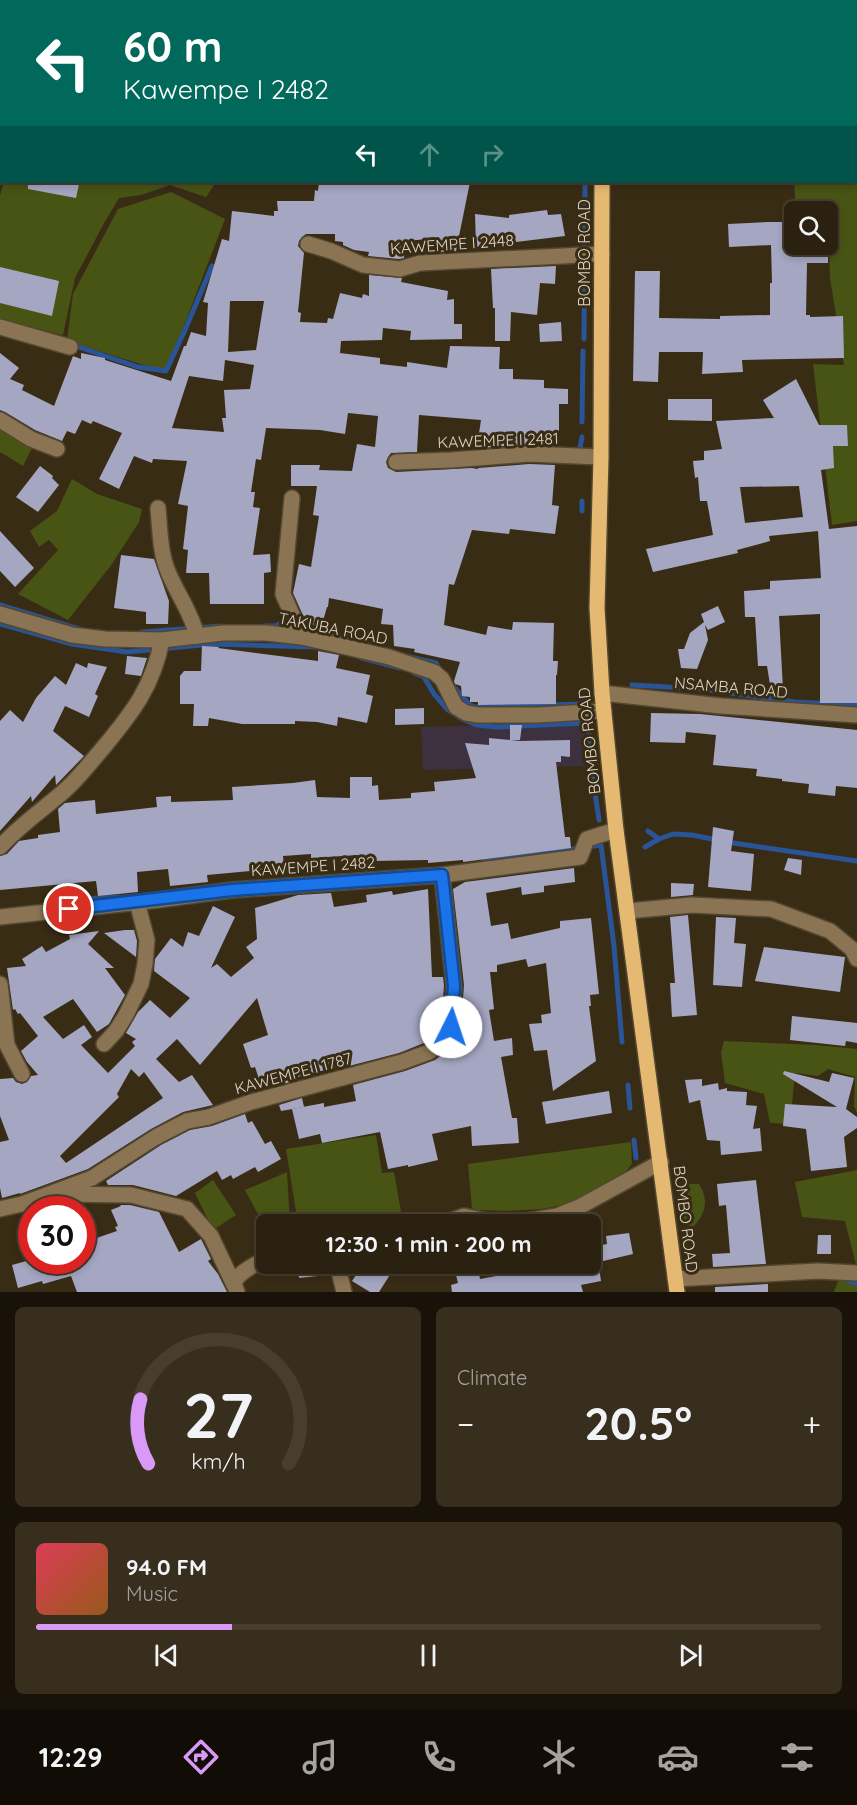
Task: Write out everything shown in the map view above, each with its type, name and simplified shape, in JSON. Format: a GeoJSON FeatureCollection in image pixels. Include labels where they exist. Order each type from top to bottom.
{"type":"FeatureCollection","features":[{"type":"Feature","properties":{"kind":"main road","name":"BOMBO ROAD"},"geometry":{"type":"LineString","coordinates":[[602,183],[601,457],[597,608],[603,711],[616,830],[676,1285]]}},
{"type":"Feature","properties":{"kind":"street","name":"KAWEMPE I 2448"},"geometry":{"type":"LineString","coordinates":[[308,243],[363,265],[400,270],[420,263],[602,254]]}},
{"type":"Feature","properties":{"kind":"street"},"geometry":{"type":"LineString","coordinates":[[0,327],[70,347]]}},
{"type":"Feature","properties":{"kind":"street"},"geometry":{"type":"LineString","coordinates":[[0,420],[31,440],[57,449]]}},
{"type":"Feature","properties":{"kind":"street","name":"KAWEMPE I 2481"},"geometry":{"type":"LineString","coordinates":[[396,462],[529,454],[601,457]]}},
{"type":"Feature","properties":{"kind":"street"},"geometry":{"type":"LineString","coordinates":[[292,498],[283,594],[302,637]]}},
{"type":"Feature","properties":{"kind":"street"},"geometry":{"type":"LineString","coordinates":[[158,508],[162,548],[168,572],[190,616],[197,636]]}},
{"type":"Feature","properties":{"kind":"street","name":"TAKUBA ROAD"},"geometry":{"type":"LineString","coordinates":[[0,614],[72,635],[105,639],[162,640],[266,633],[302,637],[388,657],[434,672],[442,680],[456,707],[466,713],[538,715],[603,711]]}},
{"type":"Feature","properties":{"kind":"street"},"geometry":{"type":"LineString","coordinates":[[0,847],[16,829],[81,775],[134,710],[148,685],[162,640]]}},
{"type":"Feature","properties":{"kind":"street","name":"NSAMBA ROAD"},"geometry":{"type":"LineString","coordinates":[[602,693],[721,706],[857,715]]}},
{"type":"Feature","properties":{"kind":"street","name":"KAWEMPE I 2482"},"geometry":{"type":"LineString","coordinates":[[0,917],[232,890],[442,875],[580,857],[587,839],[616,830]]}},
{"type":"Feature","properties":{"kind":"street","name":"KAWEMPE I 1787"},"geometry":{"type":"LineString","coordinates":[[0,1209],[22,1204],[92,1178],[156,1137],[187,1121],[402,1062],[421,1056],[436,1046],[451,1027],[454,986],[442,875]]}},
{"type":"Feature","properties":{"kind":"street"},"geometry":{"type":"LineString","coordinates":[[104,1044],[121,1023],[141,984],[147,940],[137,902]]}},
{"type":"Feature","properties":{"kind":"street"},"geometry":{"type":"LineString","coordinates":[[628,911],[692,905],[771,909],[830,931],[852,949],[857,959]]}},
{"type":"Feature","properties":{"kind":"street"},"geometry":{"type":"LineString","coordinates":[[0,984],[7,1045],[22,1074]]}},
{"type":"Feature","properties":{"kind":"street"},"geometry":{"type":"LineString","coordinates":[[562,1214],[661,1162]]}},
{"type":"Feature","properties":{"kind":"street"},"geometry":{"type":"LineString","coordinates":[[50,1194],[130,1195],[187,1209],[211,1236],[236,1288]]}},
{"type":"Feature","properties":{"kind":"street"},"geometry":{"type":"LineString","coordinates":[[236,1288],[236,1278],[256,1264]]}},
{"type":"Feature","properties":{"kind":"street"},"geometry":{"type":"LineString","coordinates":[[676,1285],[818,1271],[857,1273]]}},
{"type":"Feature","properties":{"kind":"street"},"geometry":{"type":"LineString","coordinates":[[340,1274],[344,1292]]}},
{"type":"Feature","properties":{"kind":"shaded area"},"geometry":{"type":"Polygon","coordinates":[[[584,723],[586,766],[423,770],[421,727],[584,723]]]}},
{"type":"Feature","properties":{"kind":"green space"},"geometry":{"type":"Polygon","coordinates":[[[4,183],[215,183],[206,197],[170,185],[141,195],[119,198],[75,278],[63,335],[0,319],[0,196],[4,183]]]}},
{"type":"Feature","properties":{"kind":"green space"},"geometry":{"type":"Polygon","coordinates":[[[794,183],[857,183],[857,521],[832,525],[813,364],[844,365],[830,278],[829,255],[838,255],[838,201],[795,201],[794,183]]]}},
{"type":"Feature","properties":{"kind":"green space"},"geometry":{"type":"Polygon","coordinates":[[[171,192],[225,219],[166,372],[67,341],[73,294],[118,209],[171,192]]]}},
{"type":"Feature","properties":{"kind":"green space"},"geometry":{"type":"Polygon","coordinates":[[[0,425],[34,444],[23,466],[0,452],[0,425]]]}},
{"type":"Feature","properties":{"kind":"green space"},"geometry":{"type":"Polygon","coordinates":[[[72,479],[97,494],[142,509],[139,522],[112,564],[68,620],[18,594],[58,550],[49,540],[39,547],[30,531],[57,511],[72,479]]]}},
{"type":"Feature","properties":{"kind":"green space"},"geometry":{"type":"Polygon","coordinates":[[[724,1041],[857,1049],[857,1113],[854,1106],[855,1077],[828,1069],[818,1076],[795,1073],[790,1124],[770,1123],[764,1094],[725,1083],[721,1052],[724,1041]]]}},
{"type":"Feature","properties":{"kind":"green space"},"geometry":{"type":"Polygon","coordinates":[[[376,1135],[382,1173],[394,1172],[401,1214],[296,1214],[286,1149],[376,1135]]]}},
{"type":"Feature","properties":{"kind":"green space"},"geometry":{"type":"Polygon","coordinates":[[[631,1142],[632,1164],[618,1180],[569,1204],[541,1209],[507,1211],[472,1208],[468,1164],[631,1142]]]}},
{"type":"Feature","properties":{"kind":"green space"},"geometry":{"type":"Polygon","coordinates":[[[857,1170],[857,1269],[845,1221],[802,1217],[795,1182],[857,1170]]]}},
{"type":"Feature","properties":{"kind":"green space"},"geometry":{"type":"Polygon","coordinates":[[[287,1172],[289,1214],[258,1214],[245,1190],[287,1172]]]}},
{"type":"Feature","properties":{"kind":"green space"},"geometry":{"type":"Polygon","coordinates":[[[213,1180],[236,1215],[213,1230],[195,1193],[213,1180]]]}},
{"type":"Feature","properties":{"kind":"green space"},"geometry":{"type":"Polygon","coordinates":[[[686,1184],[699,1184],[705,1201],[701,1217],[693,1227],[685,1225],[680,1194],[686,1184]]]}},
{"type":"Feature","properties":{"kind":"green space"},"geometry":{"type":"Polygon","coordinates":[[[840,1276],[857,1278],[857,1292],[834,1292],[840,1276]]]}},
{"type":"Feature","properties":{"kind":"building"},"geometry":{"type":"Polygon","coordinates":[[[28,183],[79,184],[76,198],[28,189],[28,183]]]}},
{"type":"Feature","properties":{"kind":"building"},"geometry":{"type":"Polygon","coordinates":[[[319,183],[470,183],[456,251],[440,252],[439,238],[406,241],[404,258],[399,259],[368,256],[369,252],[354,250],[343,245],[343,242],[335,241],[335,234],[306,234],[302,237],[298,246],[304,253],[298,312],[301,313],[300,322],[327,323],[328,318],[333,319],[340,293],[362,298],[363,294],[369,296],[369,275],[402,278],[401,282],[448,291],[447,300],[454,299],[454,324],[462,324],[462,339],[410,340],[411,331],[383,328],[382,340],[341,341],[340,353],[380,358],[380,364],[407,367],[407,362],[447,368],[450,346],[500,347],[499,369],[513,369],[513,379],[544,380],[544,388],[568,389],[568,404],[559,404],[559,442],[557,445],[528,444],[482,448],[484,440],[478,440],[481,420],[419,415],[417,452],[391,453],[386,462],[388,468],[396,472],[478,469],[529,464],[555,465],[552,505],[559,506],[555,534],[510,529],[509,534],[472,530],[454,585],[449,584],[444,625],[486,635],[488,626],[512,630],[513,622],[554,623],[553,661],[558,661],[556,704],[478,705],[478,702],[470,702],[470,697],[462,696],[461,686],[455,684],[454,681],[460,662],[414,652],[415,649],[394,646],[393,625],[381,624],[383,609],[329,598],[321,628],[306,622],[293,593],[299,564],[311,567],[319,516],[313,515],[317,486],[291,486],[291,465],[320,465],[319,470],[352,471],[357,444],[375,447],[378,416],[348,413],[345,434],[320,430],[266,428],[261,460],[256,459],[251,492],[255,492],[253,507],[260,508],[253,555],[270,554],[271,572],[264,573],[264,604],[210,604],[209,573],[186,573],[188,550],[183,549],[188,506],[178,504],[187,461],[153,459],[152,463],[134,456],[119,489],[99,479],[122,433],[93,421],[91,424],[82,420],[75,434],[67,431],[62,441],[35,430],[0,410],[0,353],[19,368],[10,379],[24,385],[22,390],[54,406],[73,356],[81,359],[81,353],[105,358],[105,360],[171,381],[191,332],[206,336],[208,303],[203,302],[222,239],[229,241],[232,211],[274,216],[274,211],[278,211],[277,201],[314,201],[315,190],[318,191],[319,183]],[[230,301],[228,352],[256,350],[264,301],[230,301]],[[225,360],[223,381],[189,376],[172,428],[224,432],[222,418],[226,418],[224,390],[250,389],[254,365],[225,360]]]}},
{"type":"Feature","properties":{"kind":"building"},"geometry":{"type":"Polygon","coordinates":[[[547,210],[548,215],[561,214],[565,236],[476,247],[475,214],[509,218],[509,215],[547,210]]]}},
{"type":"Feature","properties":{"kind":"building"},"geometry":{"type":"Polygon","coordinates":[[[784,222],[784,255],[828,255],[828,263],[807,263],[806,315],[810,317],[843,316],[844,358],[742,360],[743,372],[702,374],[703,352],[659,352],[658,382],[633,381],[635,271],[660,271],[659,318],[720,319],[720,316],[770,315],[771,245],[729,247],[728,224],[784,222]]]}},
{"type":"Feature","properties":{"kind":"building"},"geometry":{"type":"Polygon","coordinates":[[[556,266],[555,284],[540,283],[537,315],[511,312],[510,341],[495,341],[495,308],[493,308],[491,269],[556,266]]]}},
{"type":"Feature","properties":{"kind":"building"},"geometry":{"type":"Polygon","coordinates":[[[0,267],[59,281],[52,316],[0,303],[0,267]]]}},
{"type":"Feature","properties":{"kind":"building"},"geometry":{"type":"Polygon","coordinates":[[[561,322],[562,341],[540,342],[539,324],[561,322]]]}},
{"type":"Feature","properties":{"kind":"building"},"geometry":{"type":"Polygon","coordinates":[[[796,379],[819,425],[847,425],[848,446],[833,446],[834,468],[821,470],[829,529],[857,526],[857,703],[820,703],[820,614],[779,616],[783,689],[771,691],[767,666],[758,666],[755,617],[745,617],[744,591],[770,589],[770,581],[821,578],[818,531],[769,536],[770,541],[737,550],[738,553],[653,572],[646,549],[713,535],[707,501],[700,501],[698,477],[695,478],[693,461],[704,460],[704,451],[722,449],[716,421],[774,418],[763,400],[796,379]],[[799,486],[740,487],[745,523],[803,517],[799,486]]]}},
{"type":"Feature","properties":{"kind":"building"},"geometry":{"type":"Polygon","coordinates":[[[668,399],[712,399],[712,421],[668,420],[668,399]]]}},
{"type":"Feature","properties":{"kind":"building"},"geometry":{"type":"Polygon","coordinates":[[[40,466],[53,476],[52,478],[59,485],[38,512],[16,497],[40,466]]]}},
{"type":"Feature","properties":{"kind":"building"},"geometry":{"type":"Polygon","coordinates":[[[0,531],[34,568],[15,587],[0,571],[0,531]]]}},
{"type":"Feature","properties":{"kind":"building"},"geometry":{"type":"Polygon","coordinates":[[[121,555],[154,559],[169,601],[168,624],[146,624],[146,612],[114,608],[121,555]]]}},
{"type":"Feature","properties":{"kind":"building"},"geometry":{"type":"Polygon","coordinates":[[[718,606],[725,622],[708,630],[705,625],[708,640],[697,669],[681,668],[678,649],[684,649],[690,633],[704,622],[701,614],[718,606]]]}},
{"type":"Feature","properties":{"kind":"building"},"geometry":{"type":"Polygon","coordinates":[[[202,646],[318,661],[318,651],[339,655],[336,668],[370,675],[366,694],[373,696],[367,723],[338,717],[337,726],[295,721],[295,724],[242,724],[209,718],[208,726],[193,726],[194,704],[180,704],[180,676],[184,671],[201,671],[202,646]]]}},
{"type":"Feature","properties":{"kind":"building"},"geometry":{"type":"Polygon","coordinates":[[[127,656],[147,658],[141,676],[125,674],[127,656]]]}},
{"type":"Feature","properties":{"kind":"building"},"geometry":{"type":"Polygon","coordinates":[[[76,663],[87,668],[88,663],[107,667],[95,694],[98,696],[89,717],[65,706],[53,731],[84,756],[56,785],[55,775],[32,802],[31,796],[0,831],[0,721],[10,710],[23,722],[36,698],[55,676],[66,685],[76,663]]]}},
{"type":"Feature","properties":{"kind":"building"},"geometry":{"type":"Polygon","coordinates":[[[424,708],[424,724],[395,725],[395,709],[424,708]]]}},
{"type":"Feature","properties":{"kind":"building"},"geometry":{"type":"Polygon","coordinates":[[[651,713],[700,714],[857,730],[857,788],[836,786],[835,796],[808,793],[809,784],[756,776],[757,769],[713,765],[716,735],[686,732],[685,743],[650,742],[651,713]]]}},
{"type":"Feature","properties":{"kind":"building"},"geometry":{"type":"Polygon","coordinates":[[[510,725],[522,725],[520,740],[510,740],[510,725]]]}},
{"type":"Feature","properties":{"kind":"building"},"geometry":{"type":"Polygon","coordinates":[[[489,738],[520,741],[570,740],[570,757],[561,756],[561,762],[556,762],[565,837],[570,837],[571,848],[463,862],[463,860],[428,863],[428,860],[373,861],[374,870],[359,871],[358,855],[311,858],[311,854],[283,856],[284,868],[207,875],[208,882],[170,886],[168,869],[137,872],[138,892],[98,896],[96,881],[0,890],[0,856],[7,854],[19,841],[60,832],[58,809],[65,803],[95,800],[96,814],[157,807],[156,797],[171,796],[171,802],[233,800],[232,787],[315,780],[317,797],[350,798],[350,777],[372,777],[372,786],[378,785],[379,800],[411,798],[411,793],[435,791],[434,782],[476,778],[465,743],[489,745],[489,738]]]}},
{"type":"Feature","properties":{"kind":"building"},"geometry":{"type":"Polygon","coordinates":[[[713,827],[734,831],[731,851],[754,854],[751,891],[708,887],[713,827]]]}},
{"type":"Feature","properties":{"kind":"building"},"geometry":{"type":"Polygon","coordinates":[[[788,858],[802,860],[801,875],[784,870],[788,858]]]}},
{"type":"Feature","properties":{"kind":"building"},"geometry":{"type":"Polygon","coordinates":[[[574,868],[575,882],[544,886],[544,892],[522,895],[521,887],[486,893],[491,926],[508,923],[511,939],[560,928],[560,921],[591,918],[599,994],[590,995],[591,1006],[589,1006],[596,1061],[553,1091],[547,1050],[534,1051],[529,1024],[542,1023],[541,1015],[551,1013],[546,963],[528,967],[526,959],[497,965],[497,972],[490,972],[494,1009],[489,1010],[494,1041],[512,1038],[513,1055],[501,1057],[512,1118],[517,1118],[519,1143],[472,1146],[471,1126],[432,1134],[438,1160],[388,1169],[380,1132],[322,1143],[320,1134],[299,1139],[292,1109],[324,1103],[324,1107],[356,1101],[353,1085],[435,1060],[451,1043],[479,1039],[474,1011],[462,1012],[464,985],[453,889],[465,882],[574,868]]]}},
{"type":"Feature","properties":{"kind":"building"},"geometry":{"type":"Polygon","coordinates":[[[671,883],[694,884],[693,895],[671,897],[671,883]]]}},
{"type":"Feature","properties":{"kind":"building"},"geometry":{"type":"Polygon","coordinates":[[[428,889],[432,977],[443,977],[444,986],[441,1023],[430,1039],[399,1053],[297,1077],[298,1080],[275,1086],[274,1081],[260,1082],[255,1067],[251,1068],[243,1044],[268,1035],[257,998],[200,1065],[177,1039],[156,1059],[179,1082],[192,1075],[213,1105],[183,1112],[151,1129],[88,1169],[20,1194],[2,1198],[0,1142],[9,1140],[0,1116],[0,1079],[13,1078],[22,1084],[27,1082],[31,1076],[38,1075],[21,1051],[38,1036],[20,1013],[13,1010],[7,968],[26,966],[22,959],[42,946],[46,952],[70,939],[69,935],[99,931],[88,944],[114,968],[105,968],[125,995],[109,1024],[97,1032],[73,999],[43,1017],[63,1039],[84,1025],[92,1037],[81,1045],[108,1073],[135,1046],[132,1042],[136,1039],[126,1033],[138,1012],[150,1000],[170,1018],[190,998],[154,971],[155,959],[171,938],[183,947],[188,932],[199,936],[213,906],[235,917],[211,968],[217,964],[231,977],[254,958],[246,947],[257,939],[255,908],[298,895],[331,893],[334,907],[367,902],[366,895],[392,891],[393,895],[428,889]],[[131,1069],[117,1094],[119,1097],[60,1156],[66,1163],[163,1098],[144,1072],[139,1077],[131,1069]]]}},
{"type":"Feature","properties":{"kind":"building"},"geometry":{"type":"Polygon","coordinates":[[[688,915],[697,1015],[672,1017],[670,983],[675,983],[670,917],[688,915]]]}},
{"type":"Feature","properties":{"kind":"building"},"geometry":{"type":"Polygon","coordinates":[[[716,917],[736,918],[734,943],[746,944],[742,987],[713,985],[716,917]]]}},
{"type":"Feature","properties":{"kind":"building"},"geometry":{"type":"Polygon","coordinates":[[[134,930],[137,941],[136,957],[104,933],[134,930]]]}},
{"type":"Feature","properties":{"kind":"building"},"geometry":{"type":"Polygon","coordinates":[[[764,947],[845,957],[840,992],[755,981],[764,947]]]}},
{"type":"Feature","properties":{"kind":"building"},"geometry":{"type":"Polygon","coordinates":[[[792,1016],[857,1023],[857,1043],[846,1041],[845,1046],[790,1040],[792,1016]]]}},
{"type":"Feature","properties":{"kind":"building"},"geometry":{"type":"Polygon","coordinates":[[[784,1071],[829,1082],[832,1073],[854,1078],[846,1109],[857,1117],[857,1128],[844,1137],[847,1167],[811,1171],[806,1129],[783,1126],[785,1104],[837,1107],[783,1074],[784,1071]]]}},
{"type":"Feature","properties":{"kind":"building"},"geometry":{"type":"Polygon","coordinates":[[[702,1079],[702,1086],[718,1083],[719,1090],[727,1088],[727,1091],[747,1092],[746,1105],[757,1106],[753,1129],[760,1128],[762,1151],[721,1155],[720,1141],[707,1140],[700,1100],[689,1103],[685,1080],[702,1079]]]}},
{"type":"Feature","properties":{"kind":"building"},"geometry":{"type":"Polygon","coordinates":[[[609,1091],[612,1113],[546,1124],[542,1102],[609,1091]]]}},
{"type":"Feature","properties":{"kind":"building"},"geometry":{"type":"Polygon","coordinates":[[[302,1098],[304,1107],[281,1111],[279,1105],[302,1098]]]}},
{"type":"Feature","properties":{"kind":"building"},"geometry":{"type":"Polygon","coordinates":[[[245,1114],[248,1123],[252,1121],[265,1144],[271,1141],[281,1159],[258,1172],[255,1167],[233,1179],[231,1175],[222,1180],[217,1171],[176,1196],[133,1185],[108,1185],[106,1181],[161,1145],[190,1130],[212,1126],[245,1114]]]}},
{"type":"Feature","properties":{"kind":"building"},"geometry":{"type":"Polygon","coordinates":[[[756,1180],[766,1264],[713,1267],[712,1254],[730,1253],[726,1205],[719,1206],[717,1184],[756,1180]]]}},
{"type":"Feature","properties":{"kind":"building"},"geometry":{"type":"Polygon","coordinates":[[[130,1205],[159,1212],[179,1252],[201,1239],[211,1259],[208,1261],[227,1292],[77,1292],[71,1276],[18,1288],[12,1265],[18,1263],[18,1274],[96,1274],[96,1238],[117,1231],[115,1227],[118,1226],[111,1210],[130,1205]]]}},
{"type":"Feature","properties":{"kind":"building"},"geometry":{"type":"Polygon","coordinates":[[[629,1233],[633,1254],[601,1262],[601,1245],[607,1244],[606,1236],[629,1233]]]}},
{"type":"Feature","properties":{"kind":"building"},"geometry":{"type":"Polygon","coordinates":[[[818,1235],[831,1235],[831,1254],[817,1254],[818,1235]]]}},
{"type":"Feature","properties":{"kind":"building"},"geometry":{"type":"Polygon","coordinates":[[[298,1274],[318,1274],[318,1276],[299,1278],[298,1274]]]}},
{"type":"Feature","properties":{"kind":"building"},"geometry":{"type":"Polygon","coordinates":[[[357,1274],[390,1274],[379,1292],[370,1292],[352,1281],[357,1274]]]}},
{"type":"Feature","properties":{"kind":"building"},"geometry":{"type":"Polygon","coordinates":[[[456,1274],[479,1274],[480,1279],[508,1274],[600,1274],[601,1281],[581,1285],[583,1292],[452,1292],[451,1285],[458,1283],[456,1274]]]}},
{"type":"Feature","properties":{"kind":"building"},"geometry":{"type":"Polygon","coordinates":[[[768,1284],[768,1292],[715,1292],[715,1287],[768,1284]]]}},
{"type":"Feature","properties":{"kind":"waterway"},"geometry":{"type":"LineString","coordinates":[[584,339],[585,183]]}},
{"type":"Feature","properties":{"kind":"waterway"},"geometry":{"type":"LineString","coordinates":[[73,345],[138,367],[166,371],[212,266]]}},
{"type":"Feature","properties":{"kind":"waterway"},"geometry":{"type":"LineString","coordinates":[[582,422],[583,351]]}},
{"type":"Feature","properties":{"kind":"waterway"},"geometry":{"type":"LineString","coordinates":[[580,448],[582,437]]}},
{"type":"Feature","properties":{"kind":"waterway"},"geometry":{"type":"LineString","coordinates":[[582,501],[582,511]]}},
{"type":"Feature","properties":{"kind":"waterway"},"geometry":{"type":"LineString","coordinates":[[0,605],[82,630]]}},
{"type":"Feature","properties":{"kind":"waterway"},"geometry":{"type":"LineString","coordinates":[[264,626],[276,626],[286,620],[297,621],[330,635],[355,642]]}},
{"type":"Feature","properties":{"kind":"waterway"},"geometry":{"type":"LineString","coordinates":[[0,624],[72,644],[127,652],[212,644],[315,647]]}},
{"type":"Feature","properties":{"kind":"waterway"},"geometry":{"type":"LineString","coordinates":[[142,632],[222,626]]}},
{"type":"Feature","properties":{"kind":"waterway"},"geometry":{"type":"LineString","coordinates":[[410,657],[436,663],[441,671]]}},
{"type":"Feature","properties":{"kind":"waterway"},"geometry":{"type":"LineString","coordinates":[[362,658],[400,668]]}},
{"type":"Feature","properties":{"kind":"waterway"},"geometry":{"type":"LineString","coordinates":[[414,673],[424,677],[434,694],[448,710],[477,725],[496,727],[588,723]]}},
{"type":"Feature","properties":{"kind":"waterway"},"geometry":{"type":"LineString","coordinates":[[450,683],[474,707],[586,704]]}},
{"type":"Feature","properties":{"kind":"waterway"},"geometry":{"type":"LineString","coordinates":[[632,685],[702,689],[795,702],[857,705]]}},
{"type":"Feature","properties":{"kind":"waterway"},"geometry":{"type":"LineString","coordinates":[[588,722],[591,760]]}},
{"type":"Feature","properties":{"kind":"waterway"},"geometry":{"type":"LineString","coordinates":[[592,773],[599,820]]}},
{"type":"Feature","properties":{"kind":"waterway"},"geometry":{"type":"LineString","coordinates":[[648,831],[659,839],[673,834],[717,840]]}},
{"type":"Feature","properties":{"kind":"waterway"},"geometry":{"type":"LineString","coordinates":[[645,847],[659,839]]}},
{"type":"Feature","properties":{"kind":"waterway"},"geometry":{"type":"LineString","coordinates":[[726,842],[857,861]]}},
{"type":"Feature","properties":{"kind":"waterway"},"geometry":{"type":"LineString","coordinates":[[484,862],[601,845],[614,946],[622,1042]]}},
{"type":"Feature","properties":{"kind":"waterway"},"geometry":{"type":"LineString","coordinates":[[61,900],[120,897]]}},
{"type":"Feature","properties":{"kind":"waterway"},"geometry":{"type":"LineString","coordinates":[[628,1085],[630,1108]]}},
{"type":"Feature","properties":{"kind":"waterway"},"geometry":{"type":"LineString","coordinates":[[634,1140],[636,1158]]}},
{"type":"Feature","properties":{"kind":"waterway"},"geometry":{"type":"LineString","coordinates":[[841,1278],[857,1284]]}},
{"type":"Feature","properties":{"kind":"route"},"geometry":{"type":"LineString","coordinates":[[69,909],[232,890],[442,875],[454,986],[451,1027]]}}]}
